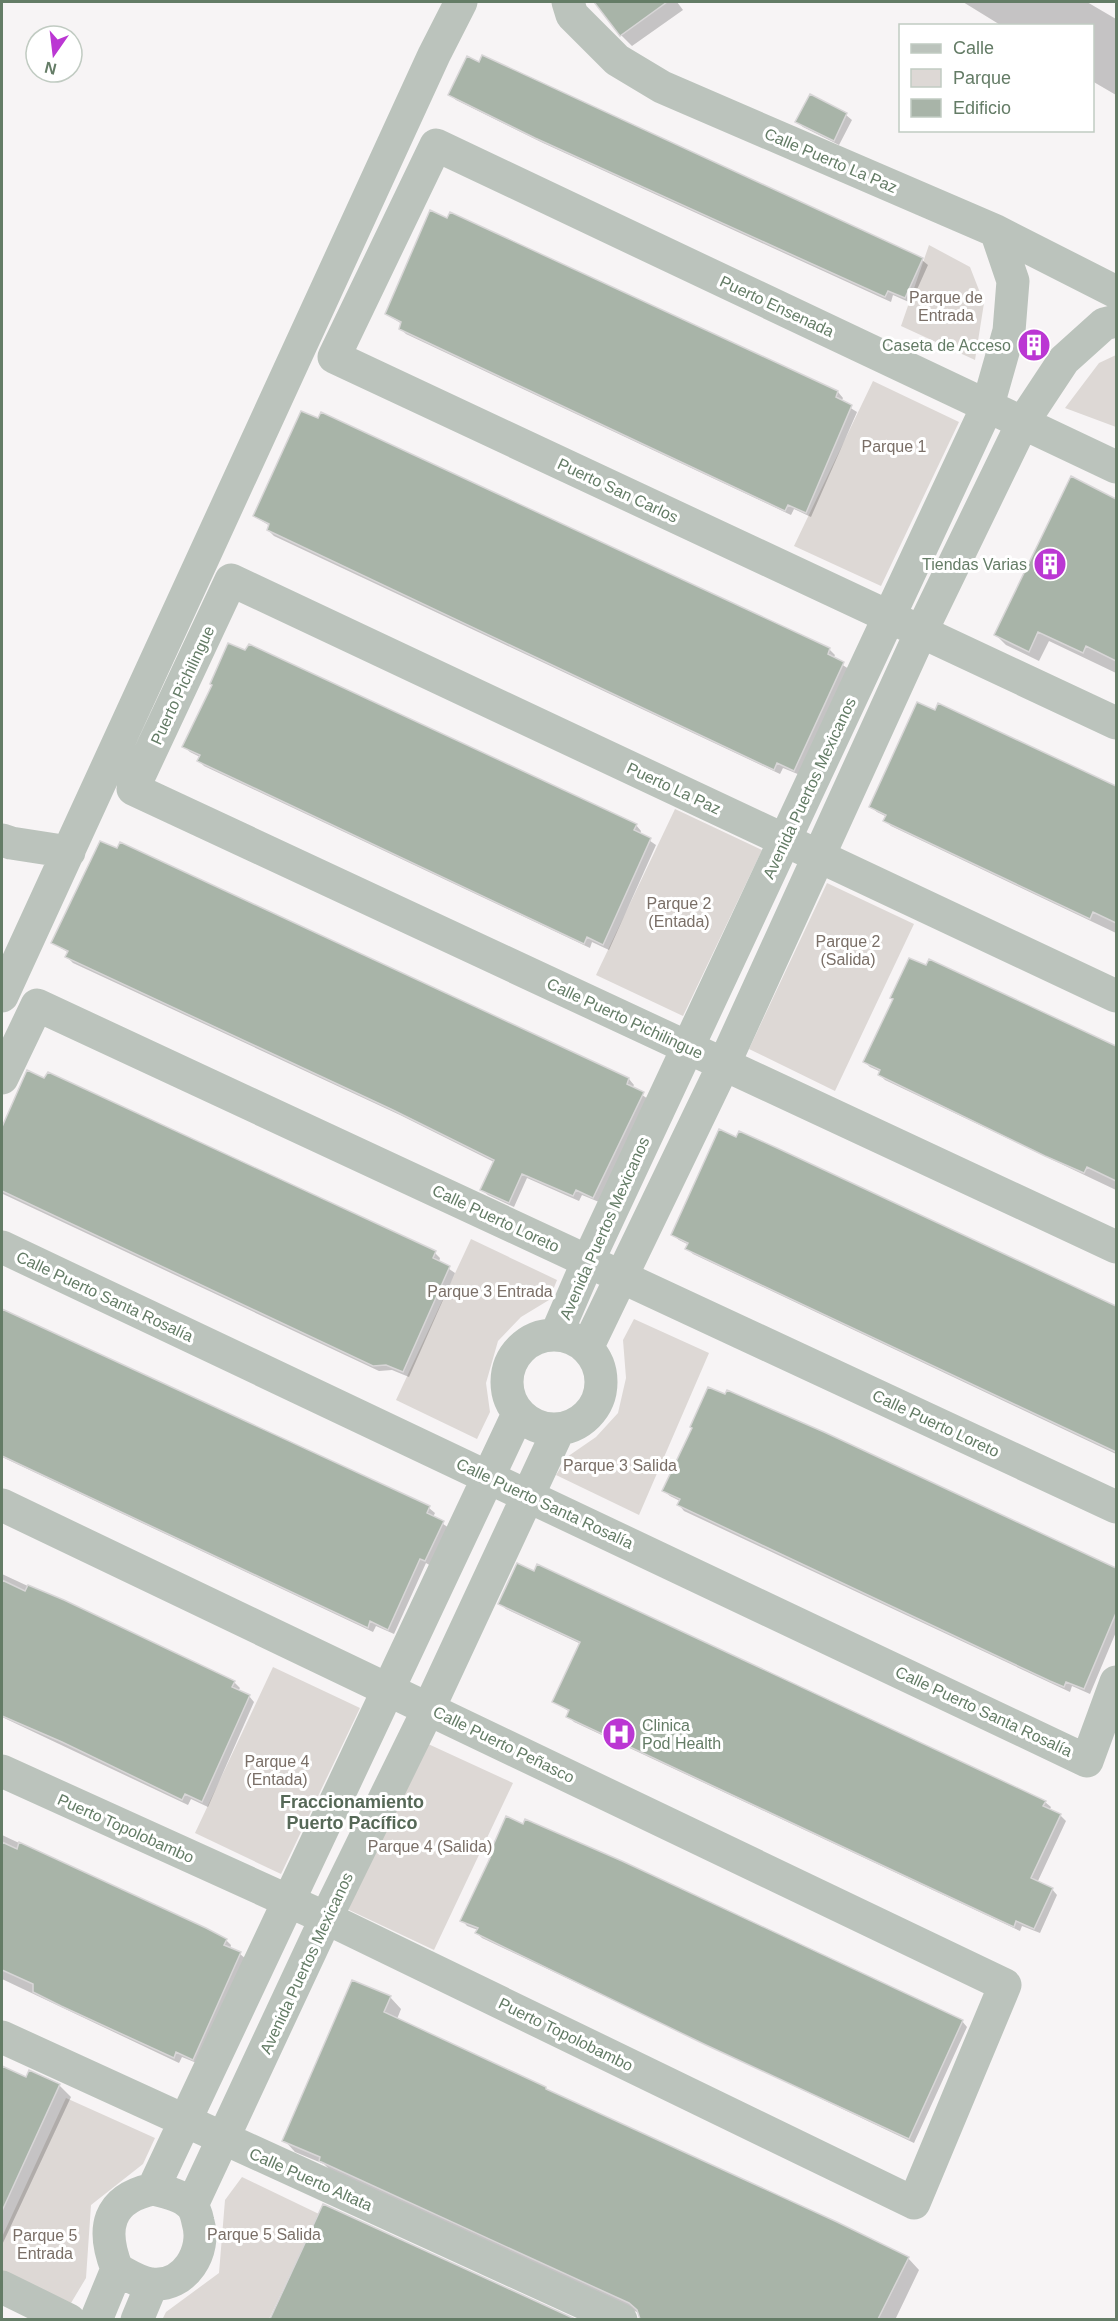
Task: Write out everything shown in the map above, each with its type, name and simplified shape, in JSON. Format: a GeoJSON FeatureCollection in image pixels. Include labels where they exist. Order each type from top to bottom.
{"type":"FeatureCollection","features":[{"type":"Feature","properties":{"kind":"street"},"geometry":{"type":"LineString","coordinates":[[2,996],[429,66],[461,2]]}},
{"type":"Feature","properties":{"kind":"street","name":"Calle Puerto La Paz"},"geometry":{"type":"LineString","coordinates":[[568,2],[572,15],[617,60],[662,87],[996,231],[1116,292]]}},
{"type":"Feature","properties":{"kind":"street","name":"Puerto Ensenada"},"geometry":{"type":"LineString","coordinates":[[436,145],[1116,467]]}},
{"type":"Feature","properties":{"kind":"street","name":"Puerto San Carlos"},"geometry":{"type":"LineString","coordinates":[[436,145],[334,357],[1116,723]]}},
{"type":"Feature","properties":{"kind":"street","name":"Avenida Puertos Mexicanos"},"geometry":{"type":"LineString","coordinates":[[556,1335],[588,1261],[988,405],[1009,331],[1013,281],[996,231]]}},
{"type":"Feature","properties":{"kind":"street","name":"Avenida Puertos Mexicanos"},"geometry":{"type":"LineString","coordinates":[[587,1348],[724,1064],[921,632],[1023,422],[1064,360],[1104,324],[1116,321]]}},
{"type":"Feature","properties":{"kind":"street","name":"Puerto Pichilingue"},"geometry":{"type":"LineString","coordinates":[[133,789],[231,580]]}},
{"type":"Feature","properties":{"kind":"street","name":"Puerto La Paz"},"geometry":{"type":"LineString","coordinates":[[231,580],[1116,996]]}},
{"type":"Feature","properties":{"kind":"street","name":"Calle Puerto Pichilingue"},"geometry":{"type":"LineString","coordinates":[[133,789],[1116,1247]]}},
{"type":"Feature","properties":{"kind":"street"},"geometry":{"type":"LineString","coordinates":[[2,840],[69,852]]}},
{"type":"Feature","properties":{"kind":"street","name":"Calle Puerto Loreto"},"geometry":{"type":"LineString","coordinates":[[2,1078],[38,1005],[1116,1507]]}},
{"type":"Feature","properties":{"kind":"street","name":"Calle Puerto Santa Rosalía"},"geometry":{"type":"LineString","coordinates":[[2,1247],[1088,1761],[1116,1682]]}},
{"type":"Feature","properties":{"kind":"street"},"geometry":{"type":"LineString","coordinates":[[556,1335],[573,1338],[587,1348],[597,1362],[602,1377],[600,1394],[592,1410],[580,1420],[559,1429],[534,1424],[518,1414],[508,1388],[508,1373],[514,1359],[524,1346],[539,1338],[556,1335]]}},
{"type":"Feature","properties":{"kind":"street"},"geometry":{"type":"LineString","coordinates":[[153,2189],[290,1903],[518,1414]]}},
{"type":"Feature","properties":{"kind":"street","name":"Avenida Puertos Mexicanos"},"geometry":{"type":"LineString","coordinates":[[192,2205],[559,1429]]}},
{"type":"Feature","properties":{"kind":"street","name":"Calle Puerto Peñasco"},"geometry":{"type":"LineString","coordinates":[[2,1505],[1005,1985]]}},
{"type":"Feature","properties":{"kind":"street","name":"Puerto Topolobambo"},"geometry":{"type":"LineString","coordinates":[[2,1772],[326,1918],[914,2203],[1005,1985]]}},
{"type":"Feature","properties":{"kind":"street","name":"Calle Puerto Altata"},"geometry":{"type":"LineString","coordinates":[[2,2037],[621,2319]]}},
{"type":"Feature","properties":{"kind":"street"},"geometry":{"type":"LineString","coordinates":[[153,2189],[173,2194],[192,2205],[201,2233],[200,2249],[193,2264],[180,2276],[152,2284],[134,2279],[117,2269],[108,2243],[108,2228],[114,2214],[125,2201],[139,2192],[153,2189]]}},
{"type":"Feature","properties":{"kind":"street"},"geometry":{"type":"LineString","coordinates":[[96,2319],[117,2269]]}},
{"type":"Feature","properties":{"kind":"street"},"geometry":{"type":"LineString","coordinates":[[137,2319],[152,2284]]}},
{"type":"Feature","properties":{"kind":"street"},"geometry":{"type":"LineString","coordinates":[[2,2288],[69,2319]]}},
{"type":"Feature","properties":{"kind":"green space","name":"Parque de Entrada"},"geometry":{"type":"Polygon","coordinates":[[[929,245],[970,267],[984,303],[975,360],[901,326],[929,245]]]}},
{"type":"Feature","properties":{"kind":"green space"},"geometry":{"type":"Polygon","coordinates":[[[1116,355],[1116,427],[1065,408],[1099,363],[1116,355]]]}},
{"type":"Feature","properties":{"kind":"green space","name":"Parque 1"},"geometry":{"type":"Polygon","coordinates":[[[873,381],[959,422],[881,586],[794,546],[873,381]]]}},
{"type":"Feature","properties":{"kind":"green space","name":"Parque 2 (Entada)"},"geometry":{"type":"Polygon","coordinates":[[[675,809],[762,850],[683,1016],[596,975],[675,809]]]}},
{"type":"Feature","properties":{"kind":"green space","name":"Parque 2 (Salida)"},"geometry":{"type":"Polygon","coordinates":[[[827,883],[914,924],[835,1091],[749,1049],[827,883]]]}},
{"type":"Feature","properties":{"kind":"green space","name":"Parque 3 Entrada"},"geometry":{"type":"Polygon","coordinates":[[[471,1239],[557,1280],[549,1300],[521,1317],[498,1341],[486,1383],[490,1412],[477,1439],[396,1400],[471,1239]]]}},
{"type":"Feature","properties":{"kind":"green space","name":"Parque 3 Salida"},"geometry":{"type":"Polygon","coordinates":[[[634,1319],[709,1353],[639,1515],[556,1475],[567,1457],[596,1437],[618,1413],[626,1378],[623,1340],[634,1319]]]}},
{"type":"Feature","properties":{"kind":"green space","name":"Parque 4 (Entada)"},"geometry":{"type":"Polygon","coordinates":[[[273,1667],[360,1708],[281,1874],[195,1833],[273,1667]]]}},
{"type":"Feature","properties":{"kind":"green space","name":"Parque 4 (Salida)"},"geometry":{"type":"Polygon","coordinates":[[[426,1743],[513,1783],[434,1950],[347,1909],[426,1743]]]}},
{"type":"Feature","properties":{"kind":"green space","name":"Parque 5 Entrada"},"geometry":{"type":"Polygon","coordinates":[[[66,2098],[155,2138],[143,2164],[91,2205],[86,2278],[71,2303],[2,2271],[2,2237],[66,2098]]]}},
{"type":"Feature","properties":{"kind":"green space","name":"Parque 5 Salida"},"geometry":{"type":"Polygon","coordinates":[[[242,2177],[319,2214],[269,2319],[162,2320],[166,2312],[219,2273],[225,2200],[242,2177]]]}},
{"type":"Feature","properties":{"kind":"building"},"geometry":{"type":"Polygon","coordinates":[[[594,2],[667,2],[620,36],[594,2]]]}},
{"type":"Feature","properties":{"kind":"building"},"geometry":{"type":"Polygon","coordinates":[[[482,55],[923,258],[905,298],[888,291],[885,297],[535,138],[448,95],[467,56],[479,62],[482,55]]]}},
{"type":"Feature","properties":{"kind":"building"},"geometry":{"type":"Polygon","coordinates":[[[810,94],[847,113],[834,141],[795,122],[810,94]]]}},
{"type":"Feature","properties":{"kind":"building"},"geometry":{"type":"Polygon","coordinates":[[[430,210],[447,218],[450,212],[838,391],[836,397],[852,405],[806,513],[788,505],[785,511],[399,329],[401,322],[385,314],[430,210]]]}},
{"type":"Feature","properties":{"kind":"building"},"geometry":{"type":"Polygon","coordinates":[[[301,411],[318,418],[321,412],[830,648],[828,654],[844,662],[794,771],[777,763],[774,770],[267,530],[269,524],[253,516],[301,411]]]}},
{"type":"Feature","properties":{"kind":"building"},"geometry":{"type":"Polygon","coordinates":[[[1071,476],[1116,499],[1116,661],[1086,646],[1083,653],[1038,632],[1029,652],[994,635],[1071,476]]]}},
{"type":"Feature","properties":{"kind":"building"},"geometry":{"type":"Polygon","coordinates":[[[228,643],[245,650],[249,644],[637,824],[634,830],[651,838],[603,945],[587,937],[584,944],[197,761],[200,755],[182,747],[212,685],[210,684],[228,643]]]}},
{"type":"Feature","properties":{"kind":"building"},"geometry":{"type":"Polygon","coordinates":[[[917,702],[935,710],[938,703],[1116,786],[1116,923],[1093,912],[1090,919],[883,821],[886,815],[869,807],[917,702]]]}},
{"type":"Feature","properties":{"kind":"building"},"geometry":{"type":"Polygon","coordinates":[[[100,841],[117,848],[120,842],[629,1078],[627,1084],[644,1092],[593,1198],[576,1190],[573,1196],[522,1174],[509,1203],[480,1190],[494,1160],[393,1110],[65,957],[68,951],[51,943],[100,841]]]}},
{"type":"Feature","properties":{"kind":"building"},"geometry":{"type":"Polygon","coordinates":[[[909,958],[926,965],[929,959],[1116,1046],[1116,1181],[1087,1167],[1084,1173],[1045,1156],[878,1075],[880,1070],[863,1062],[893,999],[890,998],[909,958]]]}},
{"type":"Feature","properties":{"kind":"building"},"geometry":{"type":"Polygon","coordinates":[[[27,1070],[44,1078],[48,1072],[436,1251],[433,1258],[450,1266],[403,1372],[386,1365],[373,1366],[2,1191],[2,1127],[27,1070]]]}},
{"type":"Feature","properties":{"kind":"building"},"geometry":{"type":"Polygon","coordinates":[[[719,1129],[736,1137],[739,1131],[1116,1306],[1116,1452],[685,1249],[688,1243],[671,1235],[719,1129]]]}},
{"type":"Feature","properties":{"kind":"building"},"geometry":{"type":"Polygon","coordinates":[[[2,1309],[430,1506],[427,1513],[444,1521],[425,1561],[420,1559],[388,1630],[370,1621],[368,1628],[2,1456],[2,1309]]]}},
{"type":"Feature","properties":{"kind":"building"},"geometry":{"type":"Polygon","coordinates":[[[708,1387],[725,1394],[727,1390],[824,1432],[1116,1568],[1116,1613],[1084,1689],[1066,1682],[1064,1687],[1050,1681],[677,1505],[680,1499],[662,1491],[692,1428],[690,1427],[708,1387]]]}},
{"type":"Feature","properties":{"kind":"building"},"geometry":{"type":"Polygon","coordinates":[[[517,1563],[534,1571],[537,1564],[1046,1801],[1043,1806],[1061,1814],[1031,1878],[1053,1888],[1034,1929],[1016,1921],[1014,1927],[566,1717],[569,1710],[552,1702],[580,1642],[498,1604],[517,1563]]]}},
{"type":"Feature","properties":{"kind":"building"},"geometry":{"type":"Polygon","coordinates":[[[2,1580],[25,1591],[28,1585],[64,1600],[235,1681],[232,1687],[250,1695],[202,1802],[185,1794],[182,1800],[62,1742],[2,1716],[2,1580]]]}},
{"type":"Feature","properties":{"kind":"building"},"geometry":{"type":"Polygon","coordinates":[[[506,1816],[523,1824],[525,1819],[622,1861],[963,2020],[909,2139],[706,2045],[475,1933],[478,1928],[460,1921],[490,1858],[488,1857],[506,1816]]]}},
{"type":"Feature","properties":{"kind":"building"},"geometry":{"type":"Polygon","coordinates":[[[2,1842],[17,1849],[19,1842],[206,1928],[227,1939],[224,1945],[241,1952],[193,2060],[176,2052],[174,2058],[61,2006],[33,1992],[33,1984],[2,1970],[2,1842]]]}},
{"type":"Feature","properties":{"kind":"building"},"geometry":{"type":"Polygon","coordinates":[[[352,1980],[391,1996],[384,2012],[909,2257],[878,2319],[640,2319],[637,2310],[629,2303],[319,2161],[320,2157],[282,2141],[352,1980]]]}},
{"type":"Feature","properties":{"kind":"building"},"geometry":{"type":"Polygon","coordinates":[[[2,2066],[26,2077],[29,2070],[60,2084],[2,2211],[2,2066]]]}},
{"type":"Feature","properties":{"kind":"building"},"geometry":{"type":"Polygon","coordinates":[[[323,2204],[575,2319],[270,2319],[323,2204]]]}},
{"type":"Feature","properties":{"kind":"place","name":"Caseta de Acceso"},"geometry":{"type":"Point","coordinates":[1034,345]}},
{"type":"Feature","properties":{"kind":"place","name":"Tiendas Varias"},"geometry":{"type":"Point","coordinates":[1050,564]}},
{"type":"Feature","properties":{"kind":"place","name":"Clinica Pod Health"},"geometry":{"type":"Point","coordinates":[619,1734]}},
{"type":"Feature","properties":{"kind":"district","name":"Fraccionamiento Puerto Pacífico"},"geometry":{"type":"Point","coordinates":[352,1812]}}]}
